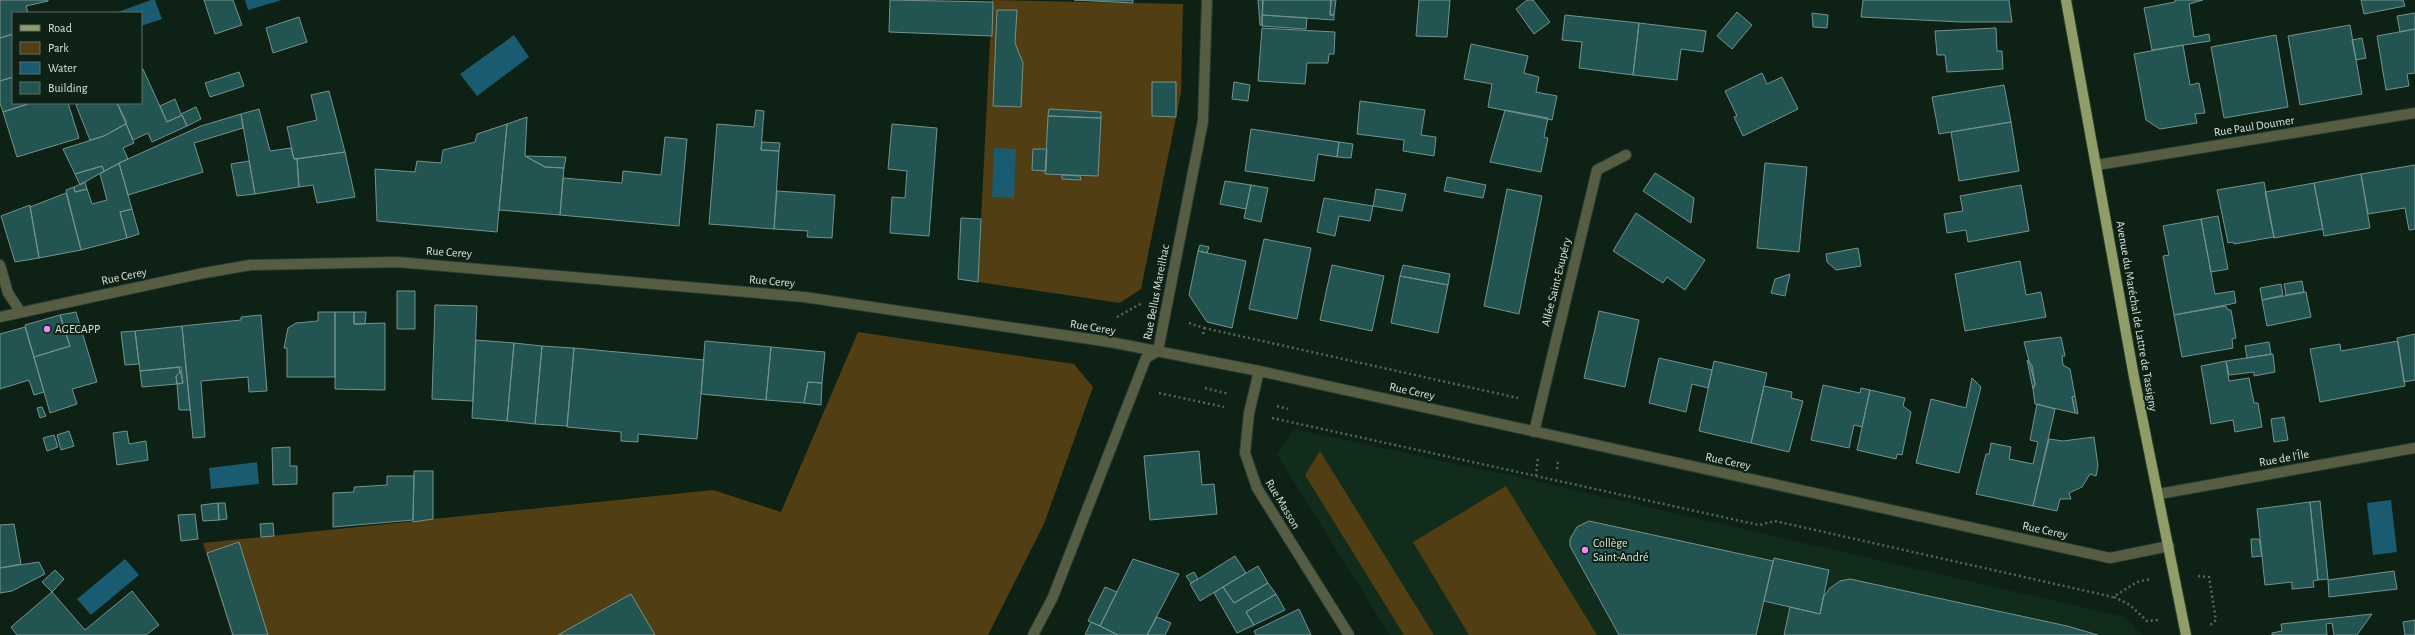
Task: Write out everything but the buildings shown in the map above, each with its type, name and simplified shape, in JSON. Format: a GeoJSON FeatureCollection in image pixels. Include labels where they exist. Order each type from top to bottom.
{"type":"FeatureCollection","features":[{"type":"Feature","properties":{"kind":"main road","name":"Avenue du Maréchal de Lattre de Tassigny"},"geometry":{"type":"LineString","coordinates":[[2066,0],[2097,165],[2134,377],[2186,635]]}},
{"type":"Feature","properties":{"kind":"street","name":"Rue Bellus Mareilhac"},"geometry":{"type":"LineString","coordinates":[[1033,635],[1053,597],[1146,358],[1158,351],[1203,122],[1207,0]]}},
{"type":"Feature","properties":{"kind":"street","name":"Rue Paul Doumer"},"geometry":{"type":"LineString","coordinates":[[2097,165],[2415,114]]}},
{"type":"Feature","properties":{"kind":"street","name":"Allée Saint-Exupéry"},"geometry":{"type":"LineString","coordinates":[[1534,432],[1597,170],[1626,155]]}},
{"type":"Feature","properties":{"kind":"street","name":"Rue Cerey"},"geometry":{"type":"LineString","coordinates":[[0,317],[20,311],[250,265],[397,262],[804,297],[1110,342],[1259,371],[2110,558],[2169,546]]}},
{"type":"Feature","properties":{"kind":"street"},"geometry":{"type":"LineString","coordinates":[[0,265],[8,293],[20,311]]}},
{"type":"Feature","properties":{"kind":"street","name":"Rue Masson"},"geometry":{"type":"LineString","coordinates":[[1259,371],[1249,413],[1245,453],[1257,488],[1349,635]]}},
{"type":"Feature","properties":{"kind":"street","name":"Rue de l'Île"},"geometry":{"type":"LineString","coordinates":[[2158,494],[2415,448]]}},
{"type":"Feature","properties":{"kind":"path"},"geometry":{"type":"LineString","coordinates":[[1135,387],[1759,525],[1775,521],[2114,597],[2130,605],[2147,621],[2183,617]]}},
{"type":"Feature","properties":{"kind":"path"},"geometry":{"type":"LineString","coordinates":[[2114,597],[2137,582],[2174,574]]}},
{"type":"Feature","properties":{"kind":"shaded area","name":"Collège Saint-André"},"geometry":{"type":"Polygon","coordinates":[[[1294,429],[1540,482],[2125,617],[2142,635],[1390,635],[1277,454],[1294,429]]]}},
{"type":"Feature","properties":{"kind":"green space"},"geometry":{"type":"Polygon","coordinates":[[[992,0],[1183,4],[1181,93],[1141,289],[1120,303],[978,282],[992,0]]]}},
{"type":"Feature","properties":{"kind":"green space"},"geometry":{"type":"Polygon","coordinates":[[[858,332],[1074,364],[1093,387],[1044,524],[988,635],[232,635],[203,543],[713,490],[781,512],[858,332]]]}},
{"type":"Feature","properties":{"kind":"green space"},"geometry":{"type":"Polygon","coordinates":[[[1320,451],[1434,635],[1404,635],[1305,475],[1320,451]]]}},
{"type":"Feature","properties":{"kind":"green space"},"geometry":{"type":"Polygon","coordinates":[[[1506,486],[1597,635],[1469,635],[1413,542],[1506,486]]]}},
{"type":"Feature","properties":{"kind":"water"},"geometry":{"type":"Polygon","coordinates":[[[151,0],[155,0],[162,19],[142,26],[142,12],[118,12],[151,0]]]}},
{"type":"Feature","properties":{"kind":"water"},"geometry":{"type":"Polygon","coordinates":[[[245,0],[282,0],[248,10],[245,0]]]}},
{"type":"Feature","properties":{"kind":"water"},"geometry":{"type":"Polygon","coordinates":[[[514,35],[529,57],[477,96],[460,74],[514,35]]]}},
{"type":"Feature","properties":{"kind":"water"},"geometry":{"type":"Polygon","coordinates":[[[994,148],[1016,149],[1014,198],[992,197],[994,148]]]}},
{"type":"Feature","properties":{"kind":"water"},"geometry":{"type":"Polygon","coordinates":[[[257,462],[259,484],[211,489],[209,468],[257,462]]]}},
{"type":"Feature","properties":{"kind":"water"},"geometry":{"type":"Polygon","coordinates":[[[2391,500],[2397,552],[2373,555],[2367,503],[2391,500]]]}},
{"type":"Feature","properties":{"kind":"water"},"geometry":{"type":"Polygon","coordinates":[[[125,559],[139,575],[91,615],[77,599],[125,559]]]}},
{"type":"Feature","properties":{"kind":"place","name":"AGECAPP"},"geometry":{"type":"Point","coordinates":[47,329]}},
{"type":"Feature","properties":{"kind":"place","name":"Collège Saint-André"},"geometry":{"type":"Point","coordinates":[1585,550]}}]}
